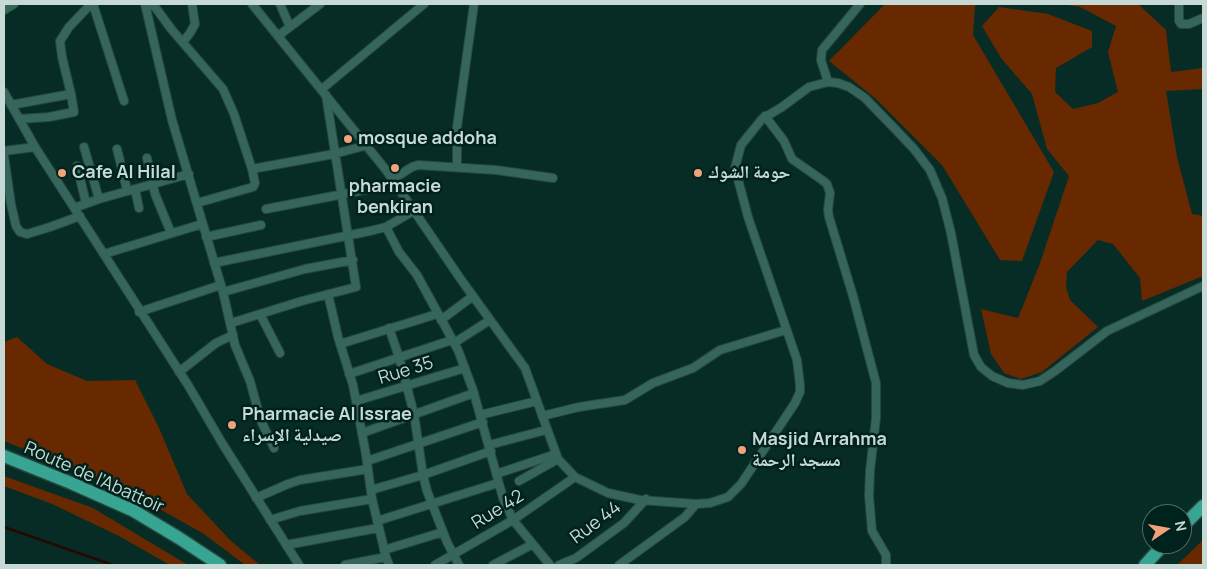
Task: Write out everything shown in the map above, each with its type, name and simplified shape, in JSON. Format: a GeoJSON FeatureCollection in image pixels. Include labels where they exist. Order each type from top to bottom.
{"type":"FeatureCollection","features":[{"type":"Feature","properties":{"kind":"main road","name":"Route de l’Abattoir"},"geometry":{"type":"LineString","coordinates":[[4,456],[134,511],[220,565]]}},
{"type":"Feature","properties":{"kind":"main road"},"geometry":{"type":"LineString","coordinates":[[1192,517],[1203,506]]}},
{"type":"Feature","properties":{"kind":"main road"},"geometry":{"type":"LineString","coordinates":[[1145,565],[1155,554]]}},
{"type":"Feature","properties":{"kind":"street"},"geometry":{"type":"LineString","coordinates":[[4,10],[14,4]]}},
{"type":"Feature","properties":{"kind":"street"},"geometry":{"type":"LineString","coordinates":[[146,4],[172,120],[222,288],[235,345],[250,381],[261,421],[274,448]]}},
{"type":"Feature","properties":{"kind":"street"},"geometry":{"type":"LineString","coordinates":[[150,4],[155,7],[228,97],[255,180],[253,187],[197,203]]}},
{"type":"Feature","properties":{"kind":"street"},"geometry":{"type":"LineString","coordinates":[[183,42],[195,24],[192,4]]}},
{"type":"Feature","properties":{"kind":"street"},"geometry":{"type":"LineString","coordinates":[[252,4],[368,145],[525,368],[557,457],[575,477],[608,493],[626,498],[696,504],[728,497],[734,492],[762,454],[795,403],[800,392],[797,360],[748,217],[735,168],[741,145],[765,116],[782,107],[810,87],[828,82],[838,83],[849,87],[865,98],[914,149],[930,170],[942,198],[951,233],[974,355],[981,367],[992,376],[1008,383],[1023,385],[1040,381],[1107,331],[1203,286]]}},
{"type":"Feature","properties":{"kind":"street"},"geometry":{"type":"LineString","coordinates":[[280,4],[290,27]]}},
{"type":"Feature","properties":{"kind":"street"},"geometry":{"type":"LineString","coordinates":[[278,36],[318,4]]}},
{"type":"Feature","properties":{"kind":"street"},"geometry":{"type":"LineString","coordinates":[[324,92],[424,4]]}},
{"type":"Feature","properties":{"kind":"street"},"geometry":{"type":"LineString","coordinates":[[457,167],[457,127],[474,4]]}},
{"type":"Feature","properties":{"kind":"street"},"geometry":{"type":"LineString","coordinates":[[828,82],[820,60],[822,50],[860,4]]}},
{"type":"Feature","properties":{"kind":"street"},"geometry":{"type":"LineString","coordinates":[[1180,4],[1179,21],[1181,24],[1192,23],[1203,18]]}},
{"type":"Feature","properties":{"kind":"street"},"geometry":{"type":"LineString","coordinates":[[19,119],[73,112],[74,109],[60,41],[88,5],[124,101]]}},
{"type":"Feature","properties":{"kind":"street"},"geometry":{"type":"LineString","coordinates":[[4,92],[35,147],[74,208],[76,218],[104,254],[299,565]]}},
{"type":"Feature","properties":{"kind":"street"},"geometry":{"type":"LineString","coordinates":[[231,323],[356,287],[324,92]]}},
{"type":"Feature","properties":{"kind":"street"},"geometry":{"type":"LineString","coordinates":[[11,105],[71,94]]}},
{"type":"Feature","properties":{"kind":"street"},"geometry":{"type":"LineString","coordinates":[[765,116],[784,141],[792,159],[827,184],[830,193],[829,217],[876,382],[876,418],[869,496],[872,531],[886,555],[886,565]]}},
{"type":"Feature","properties":{"kind":"street"},"geometry":{"type":"LineString","coordinates":[[252,169],[334,154],[368,145]]}},
{"type":"Feature","properties":{"kind":"street"},"geometry":{"type":"LineString","coordinates":[[4,150],[35,147]]}},
{"type":"Feature","properties":{"kind":"street"},"geometry":{"type":"LineString","coordinates":[[84,147],[98,199]]}},
{"type":"Feature","properties":{"kind":"street"},"geometry":{"type":"LineString","coordinates":[[117,149],[139,208]]}},
{"type":"Feature","properties":{"kind":"street"},"geometry":{"type":"LineString","coordinates":[[4,156],[7,204],[16,226],[23,233],[61,224],[76,218]]}},
{"type":"Feature","properties":{"kind":"street"},"geometry":{"type":"LineString","coordinates":[[147,158],[159,205],[171,233]]}},
{"type":"Feature","properties":{"kind":"street"},"geometry":{"type":"LineString","coordinates":[[393,179],[418,165],[496,170],[553,178]]}},
{"type":"Feature","properties":{"kind":"street"},"geometry":{"type":"LineString","coordinates":[[77,166],[86,203]]}},
{"type":"Feature","properties":{"kind":"street"},"geometry":{"type":"LineString","coordinates":[[74,208],[131,189],[189,174]]}},
{"type":"Feature","properties":{"kind":"street"},"geometry":{"type":"LineString","coordinates":[[266,209],[380,187]]}},
{"type":"Feature","properties":{"kind":"street"},"geometry":{"type":"LineString","coordinates":[[214,263],[348,236],[386,226],[415,210]]}},
{"type":"Feature","properties":{"kind":"street"},"geometry":{"type":"LineString","coordinates":[[104,254],[202,224]]}},
{"type":"Feature","properties":{"kind":"street"},"geometry":{"type":"LineString","coordinates":[[206,237],[261,224]]}},
{"type":"Feature","properties":{"kind":"street"},"geometry":{"type":"LineString","coordinates":[[386,226],[399,252],[417,275],[453,341],[465,368],[482,419],[498,483],[513,520],[550,565]]}},
{"type":"Feature","properties":{"kind":"street"},"geometry":{"type":"LineString","coordinates":[[140,312],[222,288],[353,260]]}},
{"type":"Feature","properties":{"kind":"street"},"geometry":{"type":"LineString","coordinates":[[328,294],[356,402],[372,499],[389,565]]}},
{"type":"Feature","properties":{"kind":"street"},"geometry":{"type":"LineString","coordinates":[[340,344],[388,328],[439,317],[473,296]]}},
{"type":"Feature","properties":{"kind":"street"},"geometry":{"type":"LineString","coordinates":[[260,314],[280,353]]}},
{"type":"Feature","properties":{"kind":"street"},"geometry":{"type":"LineString","coordinates":[[349,374],[453,341],[490,320]]}},
{"type":"Feature","properties":{"kind":"street"},"geometry":{"type":"LineString","coordinates":[[388,328],[399,357],[414,414],[423,476],[431,504],[459,565]]}},
{"type":"Feature","properties":{"kind":"street"},"geometry":{"type":"LineString","coordinates":[[542,416],[579,407],[625,400],[653,383],[693,368],[720,350],[786,330]]}},
{"type":"Feature","properties":{"kind":"street"},"geometry":{"type":"LineString","coordinates":[[179,372],[216,343],[233,335]]}},
{"type":"Feature","properties":{"kind":"street","name":"Rue 35"},"geometry":{"type":"LineString","coordinates":[[356,402],[465,368]]}},
{"type":"Feature","properties":{"kind":"street"},"geometry":{"type":"LineString","coordinates":[[362,432],[474,393]]}},
{"type":"Feature","properties":{"kind":"street"},"geometry":{"type":"LineString","coordinates":[[256,498],[300,480],[367,465],[482,419],[537,401]]}},
{"type":"Feature","properties":{"kind":"street"},"geometry":{"type":"LineString","coordinates":[[371,490],[423,476],[490,448],[546,430]]}},
{"type":"Feature","properties":{"kind":"street"},"geometry":{"type":"LineString","coordinates":[[496,474],[557,457]]}},
{"type":"Feature","properties":{"kind":"street"},"geometry":{"type":"LineString","coordinates":[[519,481],[557,457]]}},
{"type":"Feature","properties":{"kind":"street","name":"Rue 42"},"geometry":{"type":"LineString","coordinates":[[435,565],[513,520],[575,477]]}},
{"type":"Feature","properties":{"kind":"street"},"geometry":{"type":"LineString","coordinates":[[286,545],[378,524],[431,504],[498,483]]}},
{"type":"Feature","properties":{"kind":"street"},"geometry":{"type":"LineString","coordinates":[[270,520],[300,511],[372,499]]}},
{"type":"Feature","properties":{"kind":"street","name":"Rue 44"},"geometry":{"type":"LineString","coordinates":[[559,565],[576,558],[624,524],[646,499]]}},
{"type":"Feature","properties":{"kind":"street"},"geometry":{"type":"LineString","coordinates":[[620,565],[685,517],[696,504]]}},
{"type":"Feature","properties":{"kind":"street"},"geometry":{"type":"LineString","coordinates":[[345,565],[385,554],[443,532]]}},
{"type":"Feature","properties":{"kind":"street"},"geometry":{"type":"LineString","coordinates":[[493,565],[533,544]]}},
{"type":"Feature","properties":{"kind":"shaded area"},"geometry":{"type":"Polygon","coordinates":[[[885,4],[979,4],[975,6],[973,35],[1054,172],[1022,261],[1000,260],[942,165],[876,99],[829,61],[885,4]]]}},
{"type":"Feature","properties":{"kind":"shaded area"},"geometry":{"type":"Polygon","coordinates":[[[1061,4],[1138,4],[1166,30],[1171,72],[1203,68],[1203,89],[1166,91],[1177,157],[1192,214],[1203,216],[1203,276],[1142,301],[1140,278],[1113,244],[1098,240],[1067,272],[1066,287],[1070,300],[1098,327],[1042,372],[1021,379],[1004,373],[991,354],[981,309],[1018,318],[1039,266],[1069,176],[1047,149],[1032,94],[1001,58],[982,26],[999,7],[1048,14],[1092,31],[1092,47],[1056,68],[1055,92],[1073,109],[1098,103],[1118,92],[1108,52],[1116,26],[1080,7],[1061,4]]]}},
{"type":"Feature","properties":{"kind":"shaded area"},"geometry":{"type":"Polygon","coordinates":[[[17,337],[47,364],[87,381],[135,380],[159,428],[187,494],[230,540],[260,565],[245,565],[204,534],[133,494],[4,441],[4,342],[17,337]]]}},
{"type":"Feature","properties":{"kind":"shaded area"},"geometry":{"type":"Polygon","coordinates":[[[4,476],[93,508],[188,565],[170,565],[119,536],[52,504],[4,486],[4,476]]]}},
{"type":"Feature","properties":{"kind":"shaded area"},"geometry":{"type":"Polygon","coordinates":[[[1203,540],[1203,565],[1177,565],[1188,554],[1192,554],[1192,551],[1203,540]]]}},
{"type":"Feature","properties":{"kind":"waterway"},"geometry":{"type":"LineString","coordinates":[[4,527],[113,565]]}},
{"type":"Feature","properties":{"kind":"place","name":"mosque addoha"},"geometry":{"type":"Point","coordinates":[348,139]}},
{"type":"Feature","properties":{"kind":"place","name":"pharmacie benkiran"},"geometry":{"type":"Point","coordinates":[395,168]}},
{"type":"Feature","properties":{"kind":"place","name":"Cafe Al Hilal"},"geometry":{"type":"Point","coordinates":[62,173]}},
{"type":"Feature","properties":{"kind":"place","name":"حومة الشوك"},"geometry":{"type":"Point","coordinates":[698,173]}},
{"type":"Feature","properties":{"kind":"place","name":"Pharmacie Al Issrae صيدلية الإسراء"},"geometry":{"type":"Point","coordinates":[232,425]}},
{"type":"Feature","properties":{"kind":"place","name":"Masjid Arrahma مسجد الرحمة"},"geometry":{"type":"Point","coordinates":[742,450]}}]}
